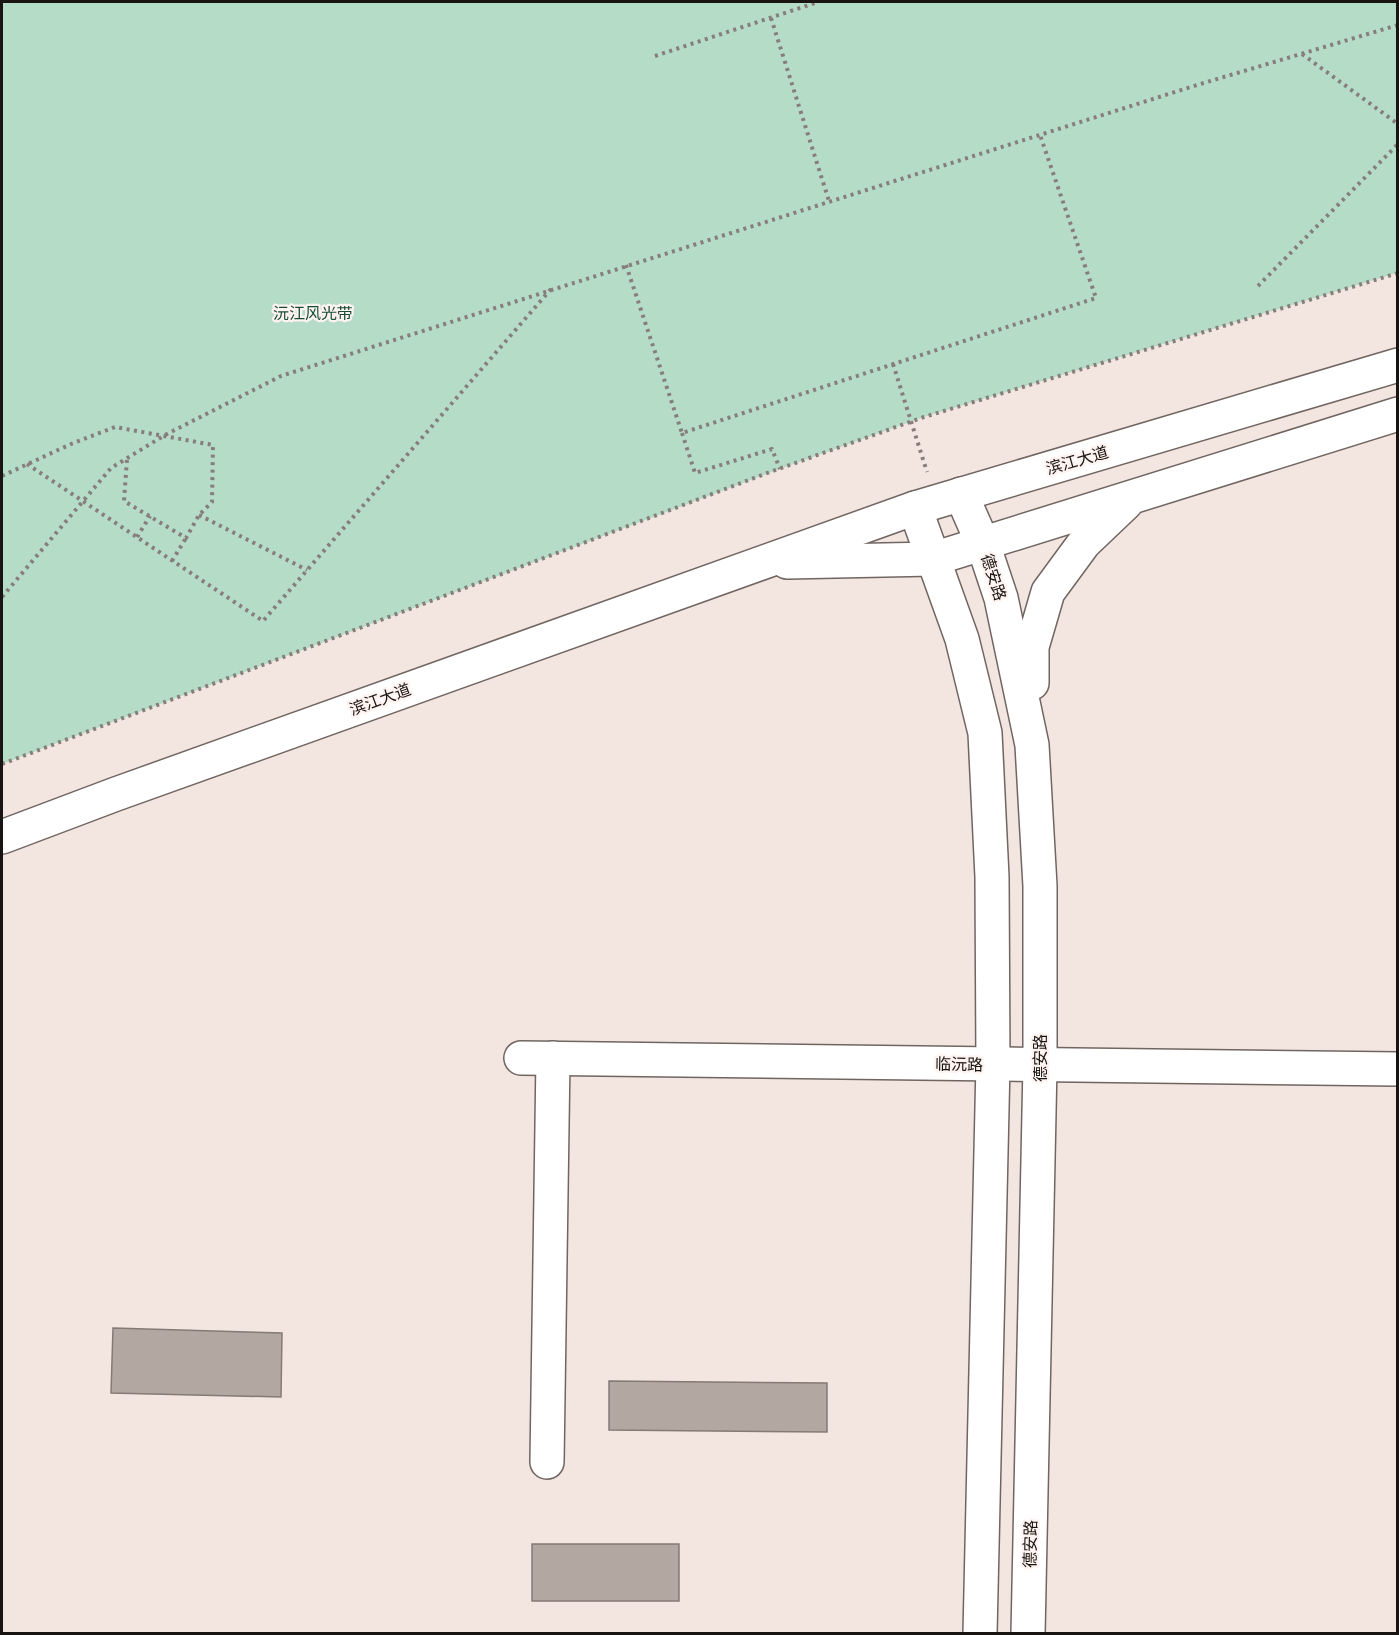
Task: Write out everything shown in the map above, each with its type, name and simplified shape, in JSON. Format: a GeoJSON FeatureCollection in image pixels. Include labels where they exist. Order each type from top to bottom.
{"type":"FeatureCollection","features":[{"type":"Feature","properties":{"kind":"street","name":"滨江大道"},"geometry":{"type":"LineString","coordinates":[[2,837],[116,794],[937,501],[1398,365]]}},
{"type":"Feature","properties":{"kind":"street","name":"滨江大道"},"geometry":{"type":"LineString","coordinates":[[759,563],[933,559],[1398,414]]}},
{"type":"Feature","properties":{"kind":"street"},"geometry":{"type":"LineString","coordinates":[[1032,745],[1032,647],[1048,592],[1084,543],[1132,497]]}},
{"type":"Feature","properties":{"kind":"street","name":"德安路"},"geometry":{"type":"LineString","coordinates":[[937,501],[983,544],[1002,598],[1032,745],[1040,886],[1040,1065],[1028,1634]]}},
{"type":"Feature","properties":{"kind":"street"},"geometry":{"type":"LineString","coordinates":[[937,501],[933,559],[962,639],[985,733],[992,877],[993,1064],[980,1634]]}},
{"type":"Feature","properties":{"kind":"street","name":"临沅路"},"geometry":{"type":"LineString","coordinates":[[547,1462],[537,1058],[1398,1069]]}},
{"type":"Feature","properties":{"kind":"path"},"geometry":{"type":"LineString","coordinates":[[655,56],[818,2]]}},
{"type":"Feature","properties":{"kind":"path"},"geometry":{"type":"LineString","coordinates":[[771,18],[829,201]]}},
{"type":"Feature","properties":{"kind":"path"},"geometry":{"type":"LineString","coordinates":[[2,597],[111,468],[165,435],[281,376],[829,201],[1398,24]]}},
{"type":"Feature","properties":{"kind":"path"},"geometry":{"type":"LineString","coordinates":[[1301,54],[1398,124]]}},
{"type":"Feature","properties":{"kind":"path"},"geometry":{"type":"LineString","coordinates":[[682,433],[1096,298],[1040,135]]}},
{"type":"Feature","properties":{"kind":"path"},"geometry":{"type":"LineString","coordinates":[[1258,286],[1398,144]]}},
{"type":"Feature","properties":{"kind":"path"},"geometry":{"type":"LineString","coordinates":[[626,265],[695,473],[772,449],[780,469]]}},
{"type":"Feature","properties":{"kind":"path"},"geometry":{"type":"LineString","coordinates":[[2,764],[780,469],[924,417],[1398,273]]}},
{"type":"Feature","properties":{"kind":"path"},"geometry":{"type":"LineString","coordinates":[[27,464],[262,621],[552,289]]}},
{"type":"Feature","properties":{"kind":"path"},"geometry":{"type":"LineString","coordinates":[[893,364],[937,501]]}},
{"type":"Feature","properties":{"kind":"path"},"geometry":{"type":"LineString","coordinates":[[2,476],[114,427],[213,446],[212,502],[200,515],[172,561]]}},
{"type":"Feature","properties":{"kind":"path"},"geometry":{"type":"LineString","coordinates":[[127,459],[124,501],[186,538]]}},
{"type":"Feature","properties":{"kind":"path"},"geometry":{"type":"LineString","coordinates":[[200,515],[307,570]]}},
{"type":"Feature","properties":{"kind":"path"},"geometry":{"type":"LineString","coordinates":[[137,537],[150,516]]}},
{"type":"Feature","properties":{"kind":"green space","name":"沅江风光带"},"geometry":{"type":"Polygon","coordinates":[[[2,2],[1397,2],[1397,273],[924,417],[780,469],[2,764],[2,2]]]}},
{"type":"Feature","properties":{"kind":"building"},"geometry":{"type":"Polygon","coordinates":[[[113,1328],[282,1333],[281,1397],[111,1393],[113,1328]]]}},
{"type":"Feature","properties":{"kind":"building"},"geometry":{"type":"Polygon","coordinates":[[[609,1381],[827,1383],[827,1432],[609,1430],[609,1381]]]}},
{"type":"Feature","properties":{"kind":"building"},"geometry":{"type":"Polygon","coordinates":[[[532,1544],[679,1544],[679,1601],[532,1601],[532,1544]]]}}]}
